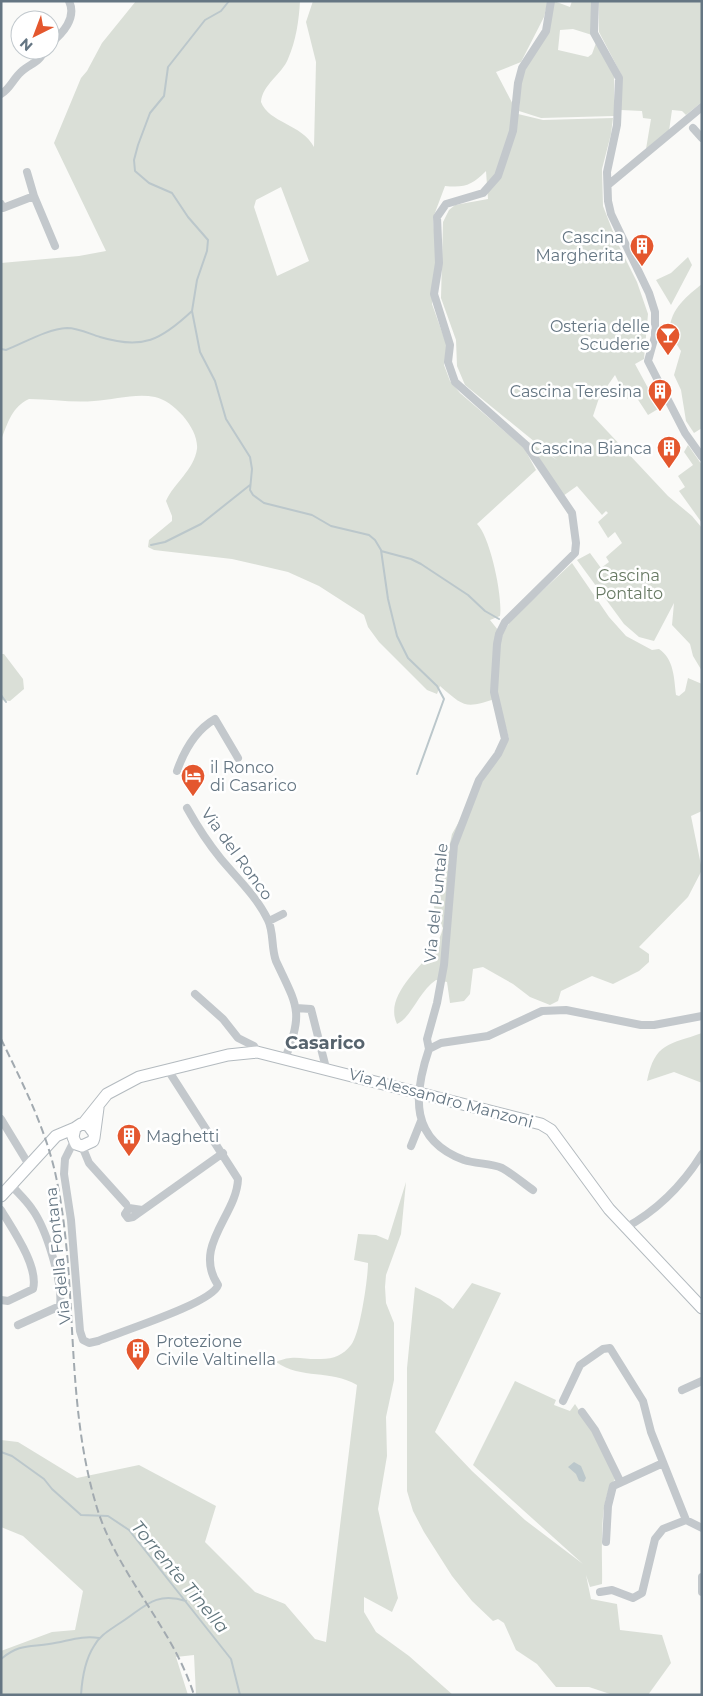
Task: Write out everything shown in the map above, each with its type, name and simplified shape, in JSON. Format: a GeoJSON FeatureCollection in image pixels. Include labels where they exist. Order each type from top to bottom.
{"type":"FeatureCollection","features":[{"type":"Feature","properties":{"kind":"street"},"geometry":{"type":"LineString","coordinates":[[60,35],[72,16],[73,11],[69,1]]}},
{"type":"Feature","properties":{"kind":"street","name":"Via del Puntale"},"geometry":{"type":"LineString","coordinates":[[418,1092],[429,1049],[428,1039],[444,965],[454,845],[479,780],[498,754],[505,739],[506,732],[494,692],[499,634],[505,622],[575,553],[576,543],[572,513],[526,445],[461,389],[451,373],[448,362],[450,345],[434,294],[439,263],[438,217],[446,204],[483,193],[498,176],[513,130],[518,83],[522,68],[546,31],[551,1]]}},
{"type":"Feature","properties":{"kind":"street"},"geometry":{"type":"LineString","coordinates":[[595,1],[594,34],[618,78],[617,125],[607,172],[611,214],[649,293],[655,312],[656,336],[648,361],[685,433],[702,457]]}},
{"type":"Feature","properties":{"kind":"street"},"geometry":{"type":"LineString","coordinates":[[1,94],[7,91],[20,72],[37,60]]}},
{"type":"Feature","properties":{"kind":"street"},"geometry":{"type":"LineString","coordinates":[[608,185],[702,107]]}},
{"type":"Feature","properties":{"kind":"street"},"geometry":{"type":"LineString","coordinates":[[693,128],[702,138]]}},
{"type":"Feature","properties":{"kind":"street"},"geometry":{"type":"LineString","coordinates":[[27,172],[34,196],[55,246]]}},
{"type":"Feature","properties":{"kind":"street"},"geometry":{"type":"LineString","coordinates":[[1,204],[3,208],[34,196]]}},
{"type":"Feature","properties":{"kind":"street"},"geometry":{"type":"LineString","coordinates":[[177,771],[181,760],[202,726],[215,718],[238,758]]}},
{"type":"Feature","properties":{"kind":"street","name":"Via del Ronco"},"geometry":{"type":"LineString","coordinates":[[187,808],[205,839],[256,901],[269,921],[271,947],[296,1008],[294,1038],[285,1058]]}},
{"type":"Feature","properties":{"kind":"street"},"geometry":{"type":"LineString","coordinates":[[269,921],[283,914]]}},
{"type":"Feature","properties":{"kind":"street"},"geometry":{"type":"LineString","coordinates":[[195,994],[223,1019],[238,1038],[254,1046],[257,1052]]}},
{"type":"Feature","properties":{"kind":"street","name":"Via Alessandro Manzoni"},"geometry":{"type":"LineString","coordinates":[[296,1008],[311,1009],[326,1068]]}},
{"type":"Feature","properties":{"kind":"street"},"geometry":{"type":"LineString","coordinates":[[429,1049],[441,1043],[488,1036],[542,1012],[566,1010],[617,1021],[654,1025],[702,1016]]}},
{"type":"Feature","properties":{"kind":"street","name":"Via Alessandro Manzoni"},"geometry":{"type":"LineString","coordinates":[[1,1196],[50,1142],[59,1134],[79,1126],[98,1107],[104,1097],[114,1089],[139,1077],[228,1055],[257,1052],[541,1124],[551,1130],[625,1228],[702,1308]]}},
{"type":"Feature","properties":{"kind":"street","name":"Via della Fontana"},"geometry":{"type":"LineString","coordinates":[[80,1143],[65,1165],[64,1179],[71,1220],[80,1331],[83,1340],[89,1343],[182,1309],[216,1290],[218,1285],[214,1279],[210,1263],[212,1250],[216,1232],[233,1203],[238,1189],[238,1179],[168,1070]]}},
{"type":"Feature","properties":{"kind":"street"},"geometry":{"type":"LineString","coordinates":[[418,1092],[421,1121],[430,1139],[447,1152],[465,1160],[499,1167],[533,1190]]}},
{"type":"Feature","properties":{"kind":"street"},"geometry":{"type":"LineString","coordinates":[[50,1142],[80,1143],[94,1138],[98,1107]]}},
{"type":"Feature","properties":{"kind":"street"},"geometry":{"type":"LineString","coordinates":[[1,1119],[29,1165]]}},
{"type":"Feature","properties":{"kind":"street"},"geometry":{"type":"LineString","coordinates":[[411,1146],[421,1121]]}},
{"type":"Feature","properties":{"kind":"street"},"geometry":{"type":"LineString","coordinates":[[94,1133],[91,1127],[79,1126],[72,1134],[80,1143],[89,1163],[126,1204]]}},
{"type":"Feature","properties":{"kind":"street"},"geometry":{"type":"LineString","coordinates":[[142,1210],[223,1153]]}},
{"type":"Feature","properties":{"kind":"street"},"geometry":{"type":"LineString","coordinates":[[625,1228],[644,1217],[672,1195],[702,1154]]}},
{"type":"Feature","properties":{"kind":"street"},"geometry":{"type":"LineString","coordinates":[[11,1185],[33,1210],[57,1267],[61,1286],[60,1306],[18,1325]]}},
{"type":"Feature","properties":{"kind":"street"},"geometry":{"type":"LineString","coordinates":[[1,1210],[22,1245],[35,1280],[32,1289],[8,1301],[1,1300]]}},
{"type":"Feature","properties":{"kind":"street"},"geometry":{"type":"LineString","coordinates":[[564,1401],[580,1365],[603,1348],[610,1348],[643,1401],[663,1463],[686,1520],[702,1528]]}},
{"type":"Feature","properties":{"kind":"street"},"geometry":{"type":"LineString","coordinates":[[682,1390],[702,1381]]}},
{"type":"Feature","properties":{"kind":"street"},"geometry":{"type":"LineString","coordinates":[[582,1412],[598,1436],[620,1481]]}},
{"type":"Feature","properties":{"kind":"street"},"geometry":{"type":"LineString","coordinates":[[606,1542],[608,1501],[612,1488],[620,1481],[663,1463]]}},
{"type":"Feature","properties":{"kind":"street"},"geometry":{"type":"LineString","coordinates":[[600,1592],[612,1590],[633,1598],[642,1593],[655,1539],[664,1529],[686,1520]]}},
{"type":"Feature","properties":{"kind":"street"},"geometry":{"type":"LineString","coordinates":[[702,1577],[702,1592]]}},
{"type":"Feature","properties":{"kind":"green space","name":"Cascina Pontalto"},"geometry":{"type":"Polygon","coordinates":[[[136,1],[300,1],[297,30],[291,52],[281,70],[265,90],[261,102],[271,115],[302,133],[314,147],[316,62],[306,22],[313,1],[548,1],[544,17],[521,62],[496,72],[518,114],[543,120],[613,118],[602,169],[603,206],[617,242],[637,282],[648,314],[644,359],[635,364],[654,399],[658,397],[663,406],[648,415],[635,395],[627,399],[615,375],[599,398],[593,416],[668,496],[692,516],[702,528],[702,671],[693,656],[690,644],[672,625],[674,603],[654,641],[639,637],[624,624],[577,560],[590,553],[601,568],[609,562],[606,557],[622,543],[615,532],[608,538],[598,522],[608,513],[606,511],[602,515],[577,486],[563,496],[529,442],[557,460],[465,385],[457,366],[456,340],[441,298],[443,222],[449,210],[455,205],[488,199],[486,171],[477,180],[463,186],[445,186],[433,218],[436,254],[432,304],[448,349],[444,365],[450,381],[460,393],[524,448],[536,470],[477,524],[491,553],[500,595],[500,616],[490,620],[502,635],[511,620],[572,563],[609,617],[626,636],[652,650],[659,649],[668,658],[675,682],[676,695],[679,696],[685,691],[688,678],[702,684],[702,811],[691,816],[702,870],[688,897],[639,947],[649,954],[649,962],[639,971],[613,984],[592,976],[561,991],[558,1001],[550,1005],[530,997],[513,984],[483,967],[473,969],[470,994],[464,1001],[450,1003],[447,982],[436,980],[425,991],[407,1016],[397,1024],[394,1014],[399,994],[433,950],[443,928],[436,916],[434,907],[437,897],[434,872],[437,857],[447,857],[452,834],[495,758],[509,739],[498,698],[472,705],[461,703],[440,686],[437,694],[427,690],[379,642],[368,627],[364,615],[319,586],[288,572],[232,559],[154,550],[148,547],[149,540],[172,521],[166,501],[188,470],[197,449],[197,441],[190,425],[170,404],[155,397],[147,396],[86,401],[29,399],[18,406],[8,421],[1,440],[1,263],[79,256],[106,251],[54,143],[81,78],[87,71],[102,43],[136,1]],[[281,187],[256,200],[254,207],[277,276],[309,261],[281,187]]]}},
{"type":"Feature","properties":{"kind":"green space"},"geometry":{"type":"Polygon","coordinates":[[[554,1],[570,7],[572,1],[592,1],[592,35],[573,29],[560,30],[558,50],[588,57],[592,54],[596,43],[614,73],[614,116],[541,118],[519,111],[521,79],[525,67],[547,32],[554,1]]]}},
{"type":"Feature","properties":{"kind":"green space"},"geometry":{"type":"Polygon","coordinates":[[[599,1],[702,1],[702,102],[686,115],[682,111],[672,110],[669,131],[646,149],[651,119],[643,118],[642,111],[621,110],[621,74],[599,32],[599,1]]]}},
{"type":"Feature","properties":{"kind":"green space"},"geometry":{"type":"Polygon","coordinates":[[[688,257],[692,265],[671,305],[656,280],[671,273],[688,257]]]}},
{"type":"Feature","properties":{"kind":"green space"},"geometry":{"type":"Polygon","coordinates":[[[702,284],[702,428],[694,433],[686,421],[681,390],[674,375],[681,351],[670,331],[673,316],[680,304],[702,284]]]}},
{"type":"Feature","properties":{"kind":"green space"},"geometry":{"type":"Polygon","coordinates":[[[688,445],[702,465],[702,523],[679,491],[685,487],[678,476],[693,465],[684,452],[688,445]]]}},
{"type":"Feature","properties":{"kind":"green space"},"geometry":{"type":"Polygon","coordinates":[[[1,654],[4,654],[23,679],[24,689],[10,701],[1,700],[1,654]]]}},
{"type":"Feature","properties":{"kind":"green space"},"geometry":{"type":"Polygon","coordinates":[[[702,1033],[702,1083],[674,1072],[647,1081],[650,1068],[659,1052],[672,1043],[702,1033]]]}},
{"type":"Feature","properties":{"kind":"green space"},"geometry":{"type":"Polygon","coordinates":[[[406,1182],[401,1234],[386,1275],[386,1303],[394,1323],[394,1380],[386,1417],[387,1456],[378,1509],[398,1598],[392,1612],[364,1597],[364,1612],[376,1632],[409,1656],[453,1695],[196,1695],[194,1655],[176,1657],[188,1695],[1,1695],[1,1651],[52,1632],[75,1630],[83,1591],[23,1536],[1,1527],[1,1440],[18,1442],[77,1478],[139,1465],[216,1506],[205,1542],[255,1592],[285,1604],[315,1639],[326,1642],[357,1385],[337,1377],[296,1371],[276,1362],[293,1358],[330,1358],[338,1356],[351,1345],[360,1319],[368,1270],[368,1263],[354,1260],[358,1234],[376,1235],[388,1240],[406,1182]]]}},
{"type":"Feature","properties":{"kind":"green space"},"geometry":{"type":"Polygon","coordinates":[[[472,1283],[501,1293],[435,1432],[472,1471],[525,1520],[583,1564],[473,1465],[515,1381],[556,1400],[554,1405],[570,1411],[575,1404],[590,1427],[616,1478],[610,1487],[603,1513],[602,1584],[590,1587],[586,1575],[591,1599],[617,1604],[620,1630],[662,1635],[671,1663],[648,1695],[613,1695],[589,1687],[556,1687],[537,1664],[516,1650],[504,1623],[498,1619],[493,1621],[472,1601],[452,1576],[413,1511],[407,1491],[407,1368],[415,1287],[440,1299],[453,1309],[472,1283]]]}},
{"type":"Feature","properties":{"kind":"shaded area"},"geometry":{"type":"Polygon","coordinates":[[[574,1462],[581,1466],[586,1478],[584,1482],[579,1481],[576,1474],[568,1467],[574,1462]]]}},
{"type":"Feature","properties":{"kind":"waterway"},"geometry":{"type":"LineString","coordinates":[[229,1],[221,11],[205,20],[168,67],[164,96],[150,113],[138,145],[134,160],[135,171],[149,183],[172,193],[188,217],[208,240],[207,251],[197,280],[192,311],[200,352],[215,381],[226,419],[250,457],[252,469],[250,490],[253,495],[264,503],[312,515],[331,526],[369,535],[375,540],[381,550],[388,599],[397,636],[408,658],[437,686],[444,699],[417,774]]}},
{"type":"Feature","properties":{"kind":"waterway"},"geometry":{"type":"LineString","coordinates":[[1,349],[6,350],[44,334],[67,328],[115,341],[140,342],[151,340],[171,329],[192,311]]}},
{"type":"Feature","properties":{"kind":"waterway"},"geometry":{"type":"LineString","coordinates":[[151,545],[165,542],[201,524],[250,485]]}},
{"type":"Feature","properties":{"kind":"waterway"},"geometry":{"type":"LineString","coordinates":[[381,551],[411,559],[421,564],[468,595],[485,611],[499,619]]}},
{"type":"Feature","properties":{"kind":"waterway"},"geometry":{"type":"LineString","coordinates":[[1,695],[6,702]]}},
{"type":"Feature","properties":{"kind":"waterway","name":"Torrente Tinella"},"geometry":{"type":"LineString","coordinates":[[1,1452],[12,1456],[44,1479],[52,1489],[81,1515],[108,1516],[129,1530],[231,1659],[240,1695]]}},
{"type":"Feature","properties":{"kind":"waterway"},"geometry":{"type":"LineString","coordinates":[[81,1695],[88,1657],[96,1642],[102,1636],[143,1607],[157,1600],[175,1598],[186,1601]]}},
{"type":"Feature","properties":{"kind":"waterway"},"geometry":{"type":"LineString","coordinates":[[1,1659],[19,1648],[80,1638],[99,1638]]}},
{"type":"Feature","properties":{"kind":"railway"},"geometry":{"type":"LineString","coordinates":[[1,1039],[39,1121],[55,1172],[67,1254],[79,1420],[85,1461],[95,1501],[115,1551],[172,1645],[194,1695]]}},
{"type":"Feature","properties":{"kind":"place","name":"Cascina Margherita"},"geometry":{"type":"Point","coordinates":[642,267]}},
{"type":"Feature","properties":{"kind":"place","name":"Osteria delle Scuderie"},"geometry":{"type":"Point","coordinates":[668,356]}},
{"type":"Feature","properties":{"kind":"place","name":"Cascina Teresina"},"geometry":{"type":"Point","coordinates":[660,412]}},
{"type":"Feature","properties":{"kind":"place","name":"Cascina Bianca"},"geometry":{"type":"Point","coordinates":[669,469]}},
{"type":"Feature","properties":{"kind":"place","name":"il Ronco di Casarico"},"geometry":{"type":"Point","coordinates":[193,797]}},
{"type":"Feature","properties":{"kind":"place","name":"Maghetti"},"geometry":{"type":"Point","coordinates":[129,1157]}},
{"type":"Feature","properties":{"kind":"place","name":"Protezione Civile Valtinella"},"geometry":{"type":"Point","coordinates":[138,1371]}},
{"type":"Feature","properties":{"kind":"district","name":"Casarico"},"geometry":{"type":"Point","coordinates":[325,1043]}}]}
